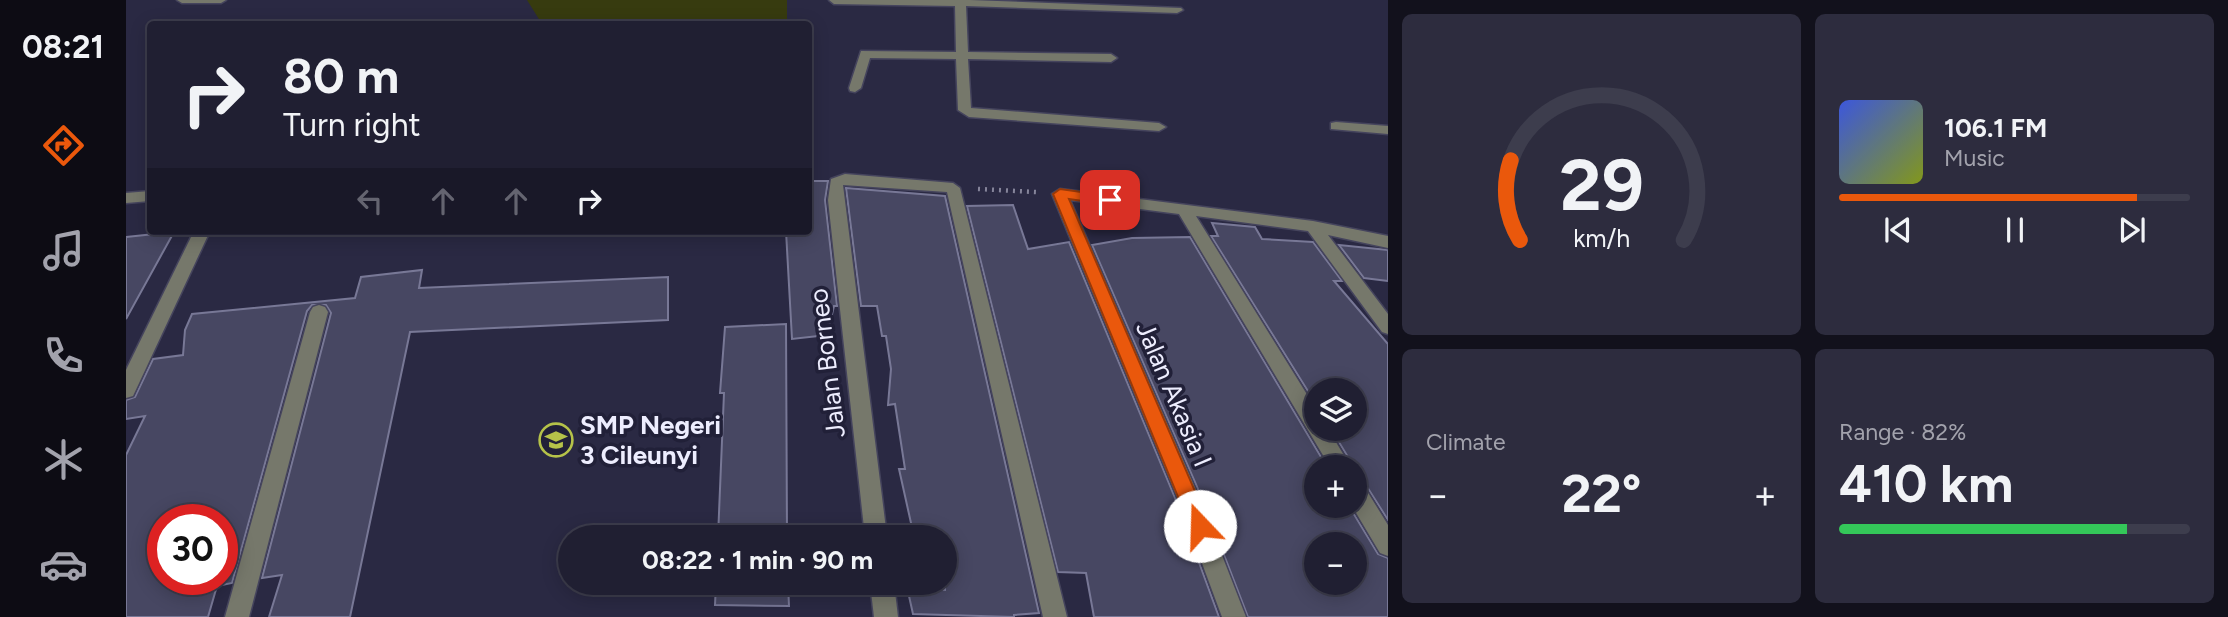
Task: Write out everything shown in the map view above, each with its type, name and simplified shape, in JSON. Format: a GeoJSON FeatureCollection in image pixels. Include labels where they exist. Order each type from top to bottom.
{"type":"FeatureCollection","features":[{"type":"Feature","properties":{"kind":"street"},"geometry":{"type":"LineString","coordinates":[[182,0],[221,0]]}},
{"type":"Feature","properties":{"kind":"street"},"geometry":{"type":"LineString","coordinates":[[834,1],[959,1],[1177,10]]}},
{"type":"Feature","properties":{"kind":"street"},"geometry":{"type":"LineString","coordinates":[[959,1],[965,110],[974,114],[1159,127]]}},
{"type":"Feature","properties":{"kind":"street"},"geometry":{"type":"LineString","coordinates":[[855,88],[865,54],[1111,58]]}},
{"type":"Feature","properties":{"kind":"street"},"geometry":{"type":"LineString","coordinates":[[1336,126],[1388,130]]}},
{"type":"Feature","properties":{"kind":"street","name":"Jalan Borneo"},"geometry":{"type":"LineString","coordinates":[[875,525],[836,182],[853,179],[953,188]]}},
{"type":"Feature","properties":{"kind":"street"},"geometry":{"type":"LineString","coordinates":[[953,188],[1055,617]]}},
{"type":"Feature","properties":{"kind":"street"},"geometry":{"type":"LineString","coordinates":[[1060,194],[1313,226],[1388,242]]}},
{"type":"Feature","properties":{"kind":"street","name":"Jalan Akasia I"},"geometry":{"type":"LineString","coordinates":[[1060,194],[1186,491],[1234,617]]}},
{"type":"Feature","properties":{"kind":"street"},"geometry":{"type":"LineString","coordinates":[[126,198],[147,196]]}},
{"type":"Feature","properties":{"kind":"street"},"geometry":{"type":"LineString","coordinates":[[1184,210],[1304,407]]}},
{"type":"Feature","properties":{"kind":"street"},"geometry":{"type":"LineString","coordinates":[[1313,226],[1388,327]]}},
{"type":"Feature","properties":{"kind":"street"},"geometry":{"type":"LineString","coordinates":[[126,390],[200,235]]}},
{"type":"Feature","properties":{"kind":"street"},"geometry":{"type":"LineString","coordinates":[[237,617],[319,312]]}},
{"type":"Feature","properties":{"kind":"street"},"geometry":{"type":"LineString","coordinates":[[1367,511],[1388,545]]}},
{"type":"Feature","properties":{"kind":"street"},"geometry":{"type":"LineString","coordinates":[[883,595],[886,617]]}},
{"type":"Feature","properties":{"kind":"path"},"geometry":{"type":"LineString","coordinates":[[953,188],[1060,194]]}},
{"type":"Feature","properties":{"kind":"green space"},"geometry":{"type":"Polygon","coordinates":[[[527,0],[787,0],[787,21],[540,21],[527,0]]]}},
{"type":"Feature","properties":{"kind":"building"},"geometry":{"type":"Polygon","coordinates":[[[812,181],[828,181],[825,200],[837,306],[834,306],[827,335],[792,339],[786,235],[812,235],[812,181]]]}},
{"type":"Feature","properties":{"kind":"building"},"geometry":{"type":"Polygon","coordinates":[[[846,188],[945,196],[1039,613],[1014,617],[913,614],[909,595],[957,595],[957,525],[911,525],[899,469],[905,469],[895,404],[888,405],[891,369],[886,336],[882,336],[877,306],[861,306],[846,188]]]}},
{"type":"Feature","properties":{"kind":"building"},"geometry":{"type":"Polygon","coordinates":[[[1013,205],[1028,249],[1069,242],[1178,505],[1219,617],[1094,617],[1086,573],[1058,572],[967,206],[1013,205]]]}},
{"type":"Feature","properties":{"kind":"building"},"geometry":{"type":"Polygon","coordinates":[[[1212,223],[1255,227],[1262,239],[1313,242],[1342,281],[1334,281],[1388,344],[1388,520],[1367,487],[1367,455],[1347,455],[1338,441],[1367,441],[1367,378],[1304,378],[1304,385],[1211,236],[1218,236],[1212,223]]]}},
{"type":"Feature","properties":{"kind":"building"},"geometry":{"type":"Polygon","coordinates":[[[172,235],[126,319],[126,237],[172,235]]]}},
{"type":"Feature","properties":{"kind":"building"},"geometry":{"type":"Polygon","coordinates":[[[1190,237],[1304,428],[1304,441],[1312,441],[1320,455],[1304,455],[1304,518],[1356,518],[1365,532],[1304,532],[1304,595],[1367,595],[1367,536],[1378,554],[1388,558],[1388,617],[1248,617],[1204,503],[1092,245],[1132,238],[1190,237]]]}},
{"type":"Feature","properties":{"kind":"building"},"geometry":{"type":"Polygon","coordinates":[[[1339,245],[1388,250],[1388,281],[1364,278],[1339,245]]]}},
{"type":"Feature","properties":{"kind":"building"},"geometry":{"type":"Polygon","coordinates":[[[422,270],[419,288],[668,277],[668,320],[410,332],[350,617],[269,617],[282,575],[262,578],[331,313],[326,305],[312,305],[307,311],[238,561],[238,504],[147,504],[147,595],[214,595],[208,617],[126,617],[126,455],[145,416],[126,419],[126,400],[135,397],[153,359],[183,355],[185,330],[192,314],[355,298],[361,277],[422,270]]]}},
{"type":"Feature","properties":{"kind":"building"},"geometry":{"type":"Polygon","coordinates":[[[786,324],[787,525],[718,525],[724,393],[720,393],[725,327],[786,324]]]}},
{"type":"Feature","properties":{"kind":"building"},"geometry":{"type":"Polygon","coordinates":[[[715,595],[789,595],[789,606],[715,605],[715,595]]]}},
{"type":"Feature","properties":{"kind":"place","name":"SMP Negeri 3 Cileunyi"},"geometry":{"type":"Point","coordinates":[556,440]}},
{"type":"Feature","properties":{"kind":"route"},"geometry":{"type":"LineString","coordinates":[[1110,200],[1060,194],[1200,526]]}}]}
